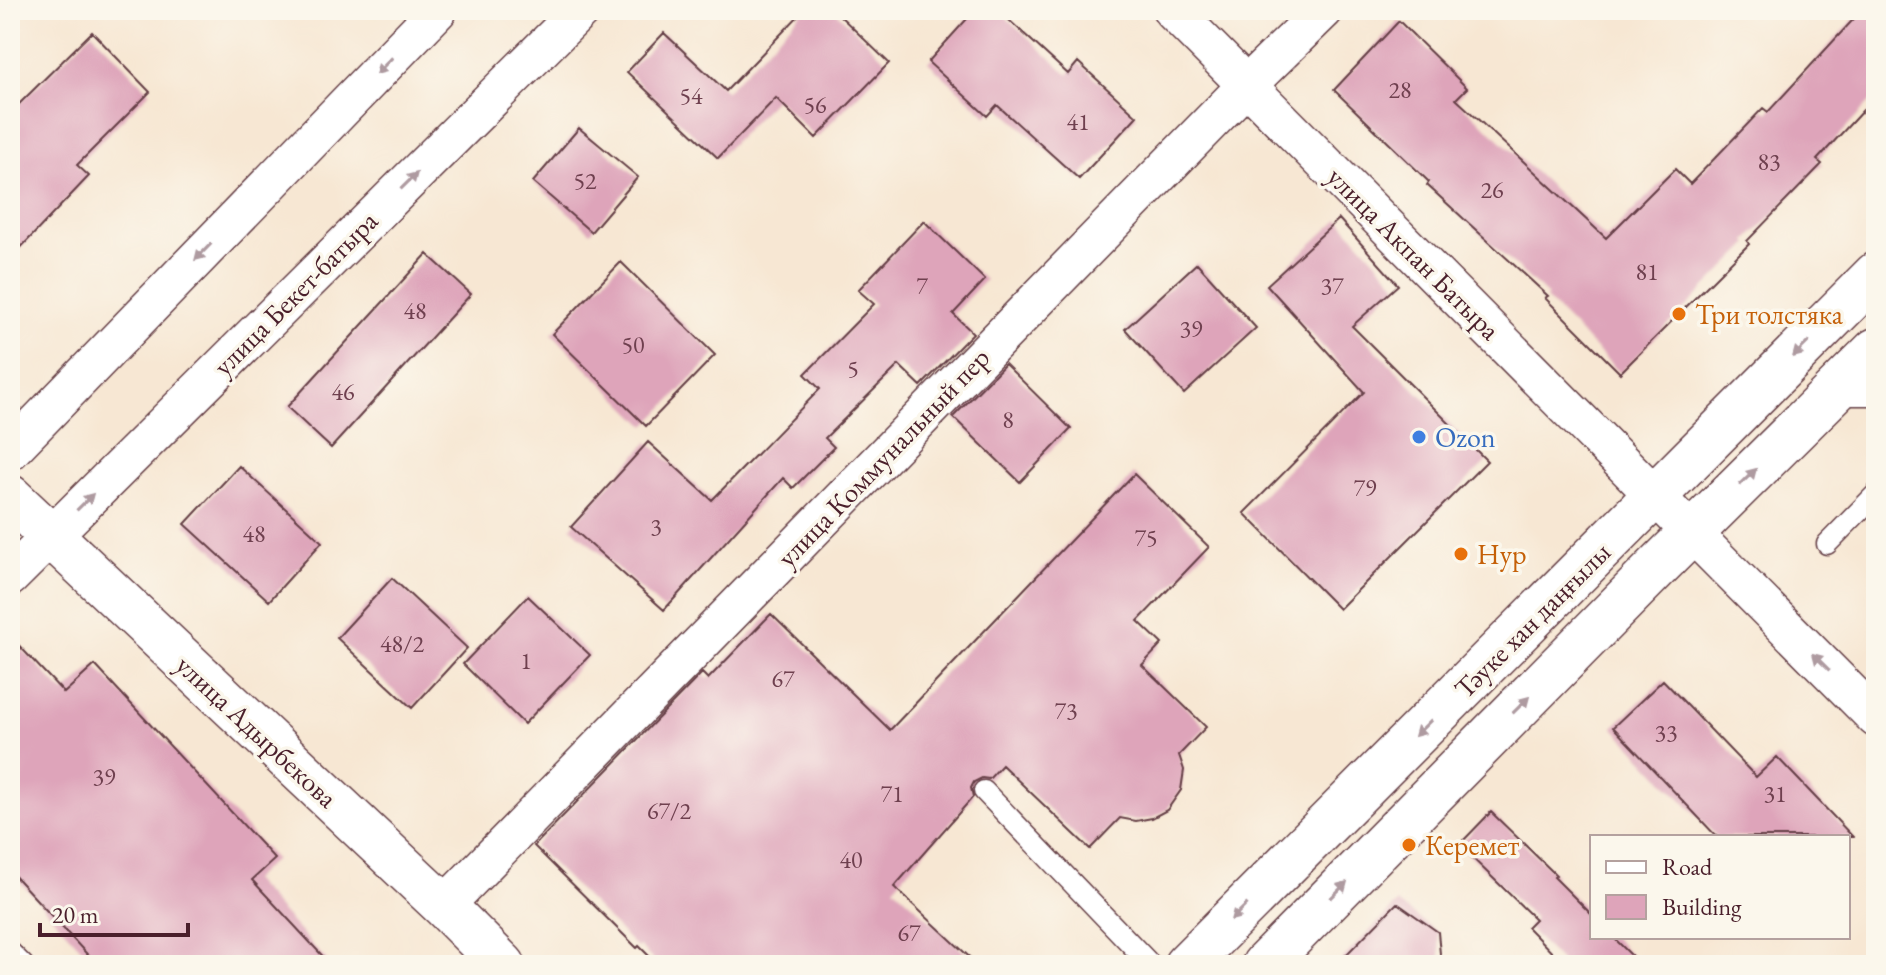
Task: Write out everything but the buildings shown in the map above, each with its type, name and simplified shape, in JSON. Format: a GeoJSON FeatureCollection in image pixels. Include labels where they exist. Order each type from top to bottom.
{"type":"FeatureCollection","features":[{"type":"Feature","properties":{"kind":"main road","name":"Тәуке хан даңғылы"},"geometry":{"type":"LineString","coordinates":[[1186,965],[1876,274]]}},
{"type":"Feature","properties":{"kind":"main road","name":"Тәуке хан даңғылы"},"geometry":{"type":"LineString","coordinates":[[1264,965],[1876,350]]}},
{"type":"Feature","properties":{"kind":"main road","name":"улица Адырбекова"},"geometry":{"type":"LineString","coordinates":[[10,497],[503,965]]}},
{"type":"Feature","properties":{"kind":"street"},"geometry":{"type":"LineString","coordinates":[[10,451],[438,10]]}},
{"type":"Feature","properties":{"kind":"street","name":"улица Бекет-батыра"},"geometry":{"type":"LineString","coordinates":[[10,577],[581,10]]}},
{"type":"Feature","properties":{"kind":"street","name":"улица Акпан Батыра"},"geometry":{"type":"LineString","coordinates":[[1172,10],[1692,532]]}},
{"type":"Feature","properties":{"kind":"street","name":"улица Коммунальный пер"},"geometry":{"type":"LineString","coordinates":[[444,906],[1324,10]]}},
{"type":"Feature","properties":{"kind":"street"},"geometry":{"type":"LineString","coordinates":[[1692,532],[1876,718]]}},
{"type":"Feature","properties":{"kind":"lane"},"geometry":{"type":"LineString","coordinates":[[1831,395],[1876,395]]}},
{"type":"Feature","properties":{"kind":"lane"},"geometry":{"type":"LineString","coordinates":[[1827,544],[1876,494]]}},
{"type":"Feature","properties":{"kind":"lane"},"geometry":{"type":"LineString","coordinates":[[984,791],[1151,965]]}},
{"type":"Feature","properties":{"kind":"lane"},"geometry":{"type":"LineString","coordinates":[[10,952],[23,965]]}},
{"type":"Feature","properties":{"kind":"place","name":"Три толстяка"},"geometry":{"type":"Point","coordinates":[1679,314]}},
{"type":"Feature","properties":{"kind":"place","name":"Ozon"},"geometry":{"type":"Point","coordinates":[1419,437]}},
{"type":"Feature","properties":{"kind":"place","name":"Нур"},"geometry":{"type":"Point","coordinates":[1461,554]}},
{"type":"Feature","properties":{"kind":"place","name":"Керемет"},"geometry":{"type":"Point","coordinates":[1409,845]}}]}
